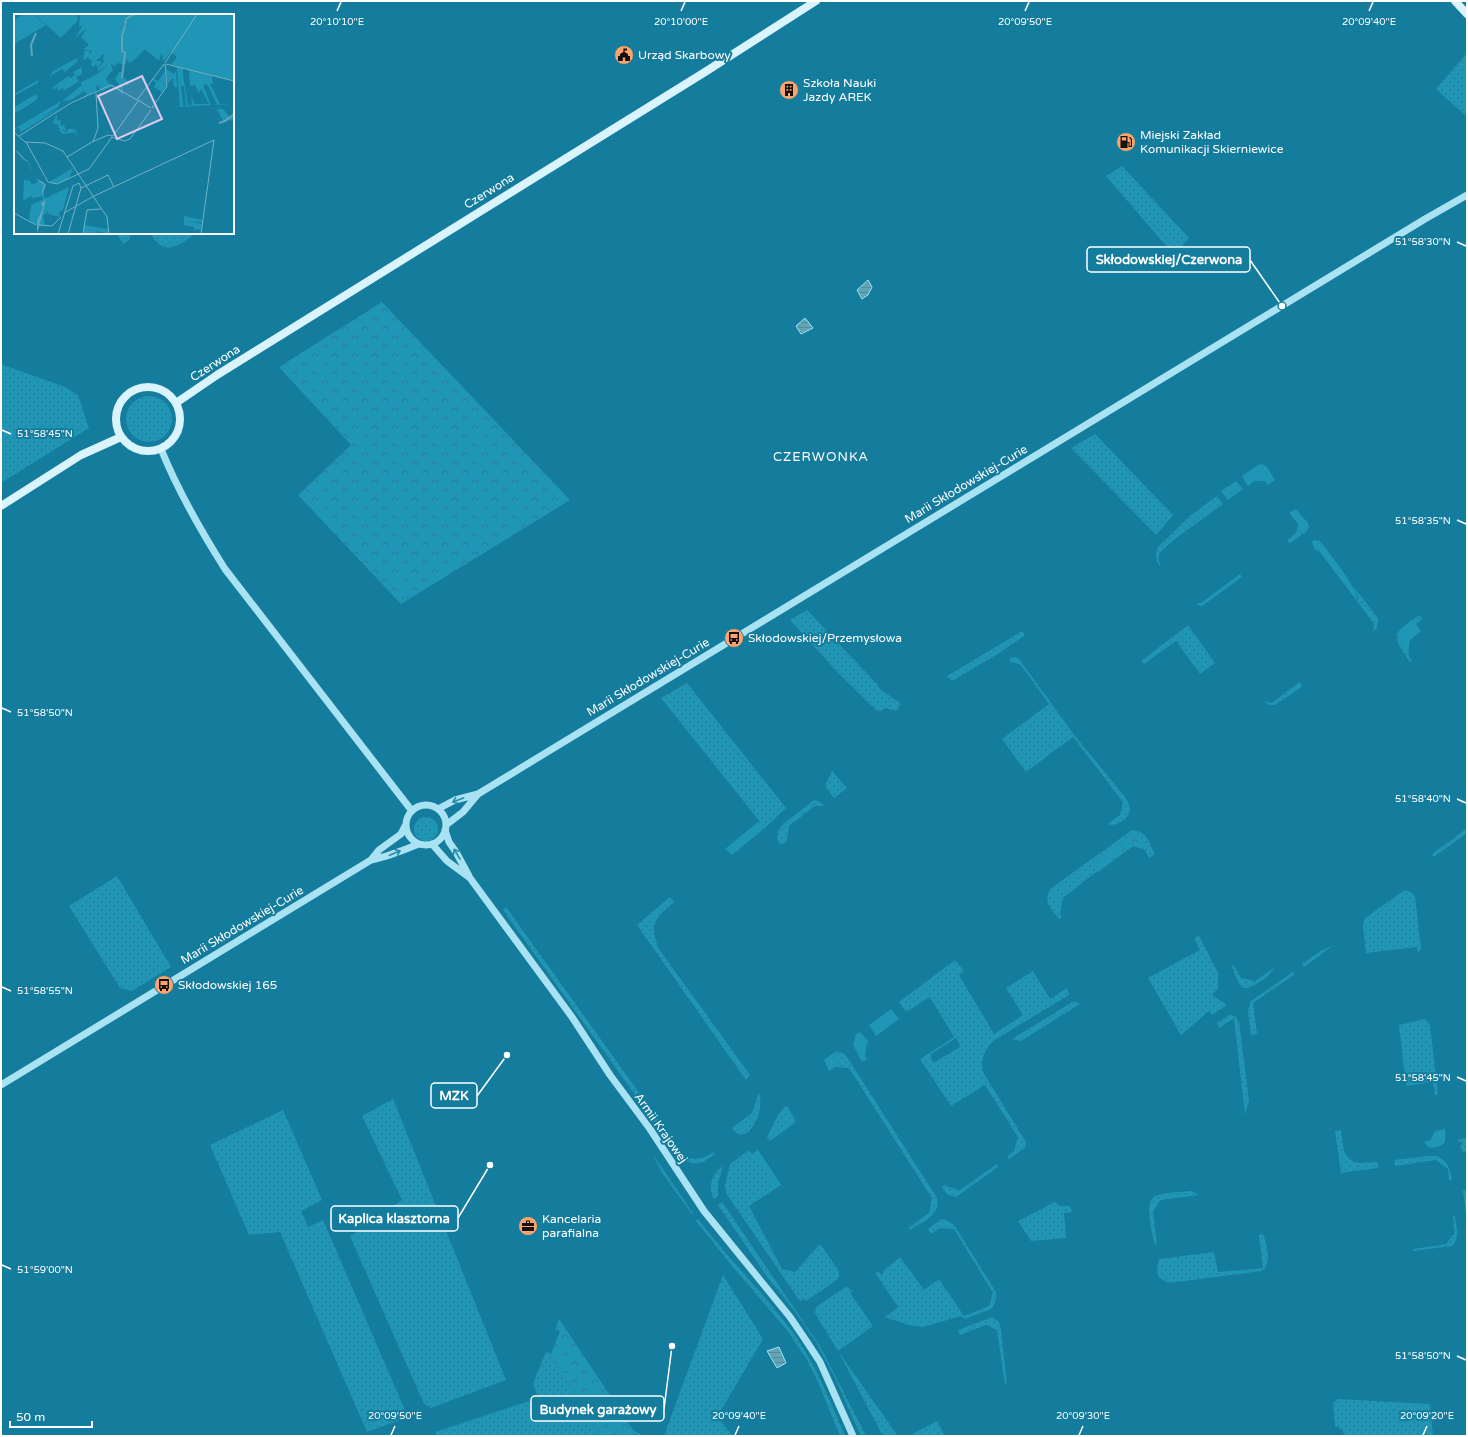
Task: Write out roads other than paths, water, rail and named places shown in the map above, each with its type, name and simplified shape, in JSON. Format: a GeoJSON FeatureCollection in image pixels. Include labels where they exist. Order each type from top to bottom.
{"type":"FeatureCollection","features":[{"type":"Feature","properties":{"kind":"main road","name":"Czerwona"},"geometry":{"type":"LineString","coordinates":[[176,403],[217,375],[705,72],[816,1]]}},
{"type":"Feature","properties":{"kind":"main road"},"geometry":{"type":"LineString","coordinates":[[1456,1],[1467,14]]}},
{"type":"Feature","properties":{"kind":"main road"},"geometry":{"type":"LineString","coordinates":[[141,388],[152,388],[162,391],[176,403],[180,416],[176,436],[169,444],[161,449],[150,451],[140,450],[131,446],[121,437],[116,420],[118,409],[123,399],[131,392],[141,388]]}},
{"type":"Feature","properties":{"kind":"main road"},"geometry":{"type":"LineString","coordinates":[[1,506],[81,455],[104,443],[121,437]]}},
{"type":"Feature","properties":{"kind":"street","name":"Marii Skłodowskiej-Curie"},"geometry":{"type":"LineString","coordinates":[[438,809],[455,800],[478,794],[1425,219],[1467,195]]}},
{"type":"Feature","properties":{"kind":"street"},"geometry":{"type":"LineString","coordinates":[[161,449],[169,468],[204,536],[226,569],[412,811]]}},
{"type":"Feature","properties":{"kind":"street","name":"Marii Skłodowskiej-Curie"},"geometry":{"type":"LineString","coordinates":[[446,828],[463,812],[478,794]]}},
{"type":"Feature","properties":{"kind":"street"},"geometry":{"type":"LineString","coordinates":[[446,828],[443,836],[438,841],[426,845],[419,844],[409,837],[406,826],[408,816],[412,811],[420,806],[426,805],[438,809],[446,820],[449,842],[470,878]]}},
{"type":"Feature","properties":{"kind":"street","name":"Marii Skłodowskiej-Curie"},"geometry":{"type":"LineString","coordinates":[[1,1085],[371,860],[379,850],[401,834],[406,826]]}},
{"type":"Feature","properties":{"kind":"street","name":"Marii Skłodowskiej-Curie"},"geometry":{"type":"LineString","coordinates":[[371,860],[384,858],[419,844]]}},
{"type":"Feature","properties":{"kind":"street","name":"Armii Krajowej"},"geometry":{"type":"LineString","coordinates":[[432,844],[447,861],[470,878],[572,1017],[610,1075],[650,1129],[704,1211],[790,1316],[820,1362],[853,1436]]}},
{"type":"Feature","properties":{"kind":"place","name":"Urząd Skarbowy"},"geometry":{"type":"Point","coordinates":[624,55]}},
{"type":"Feature","properties":{"kind":"place","name":"Szkoła Nauki Jazdy AREK"},"geometry":{"type":"Point","coordinates":[789,90]}},
{"type":"Feature","properties":{"kind":"place","name":"Miejski Zakład Komunikacji Skierniewice"},"geometry":{"type":"Point","coordinates":[1126,142]}},
{"type":"Feature","properties":{"kind":"place","name":"Skłodowskiej/Czerwona"},"geometry":{"type":"Point","coordinates":[1282,306]}},
{"type":"Feature","properties":{"kind":"place","name":"Skłodowskiej/Przemysłowa"},"geometry":{"type":"Point","coordinates":[734,638]}},
{"type":"Feature","properties":{"kind":"place","name":"Skłodowskiej 165"},"geometry":{"type":"Point","coordinates":[164,985]}},
{"type":"Feature","properties":{"kind":"place","name":"MZK"},"geometry":{"type":"Point","coordinates":[507,1055]}},
{"type":"Feature","properties":{"kind":"place","name":"Kaplica klasztorna"},"geometry":{"type":"Point","coordinates":[490,1165]}},
{"type":"Feature","properties":{"kind":"place","name":"Kancelaria parafialna"},"geometry":{"type":"Point","coordinates":[528,1226]}},
{"type":"Feature","properties":{"kind":"place","name":"Budynek garażowy"},"geometry":{"type":"Point","coordinates":[672,1346]}},
{"type":"Feature","properties":{"kind":"district","name":"CZERWONKA"},"geometry":{"type":"Point","coordinates":[821,456]}}]}
